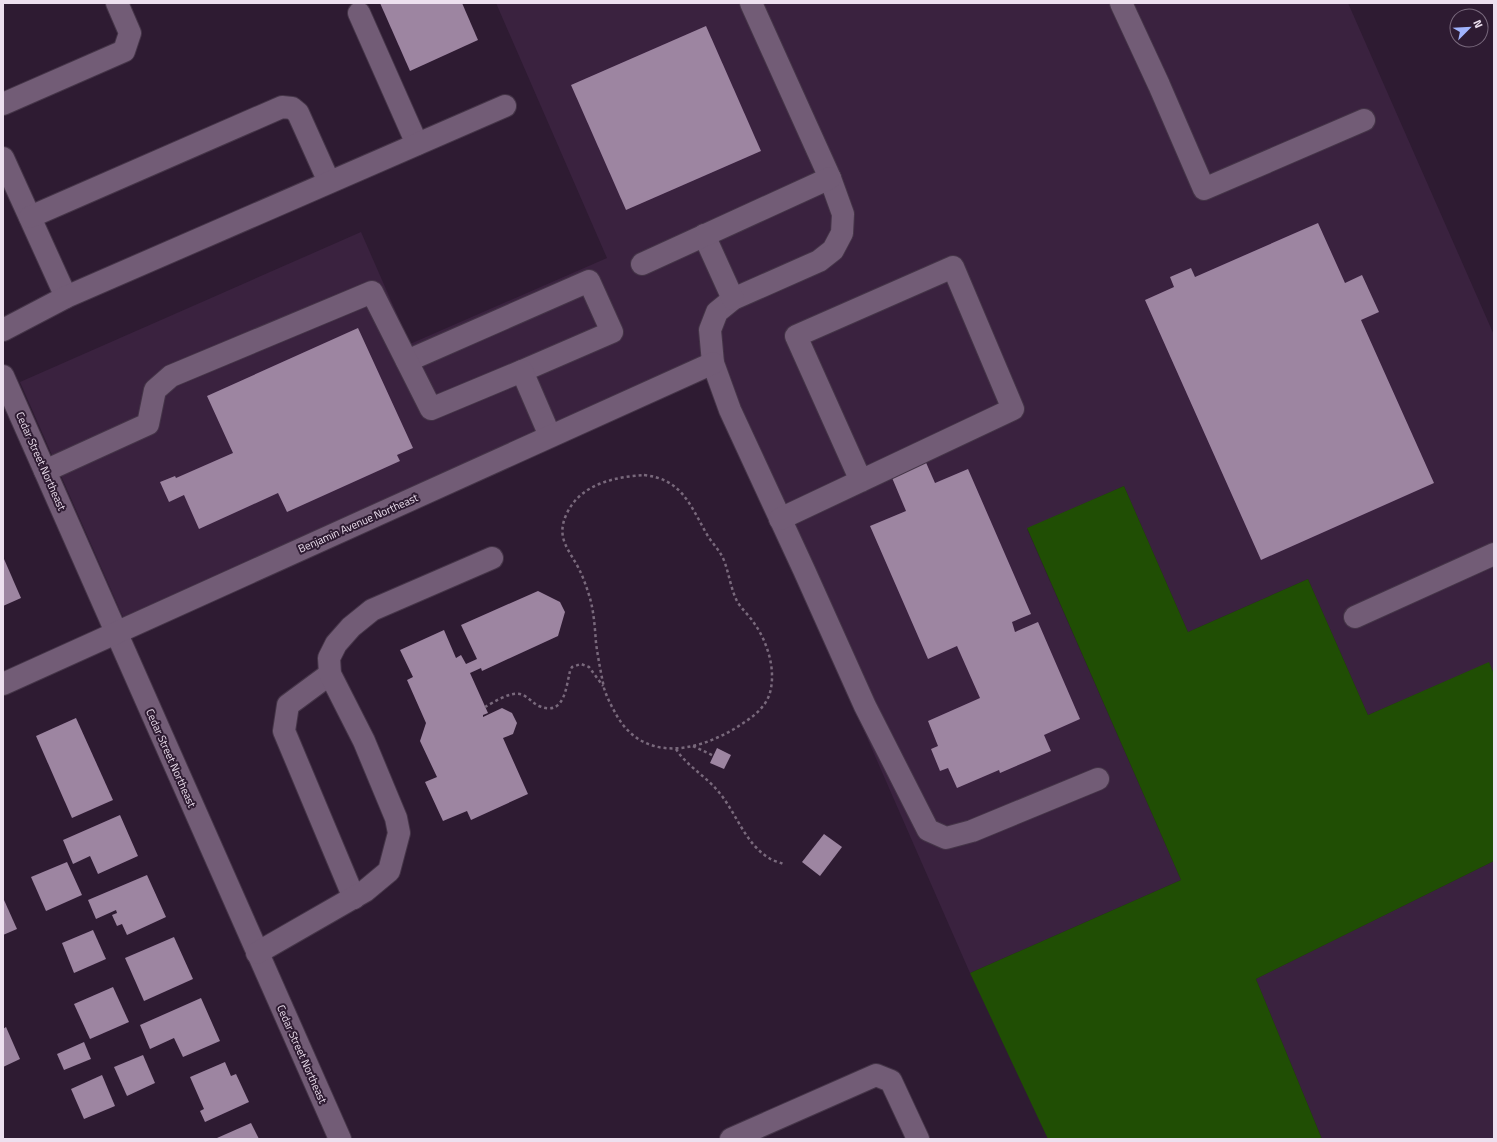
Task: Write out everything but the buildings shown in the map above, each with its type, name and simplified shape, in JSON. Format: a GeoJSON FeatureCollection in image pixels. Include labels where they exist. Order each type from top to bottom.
{"type":"FeatureCollection","features":[{"type":"Feature","properties":{"kind":"street"},"geometry":{"type":"LineString","coordinates":[[3,104],[124,51],[130,33],[117,3]]}},
{"type":"Feature","properties":{"kind":"street"},"geometry":{"type":"LineString","coordinates":[[751,3],[830,178],[842,214],[842,233],[833,250],[819,261],[733,299],[717,312],[710,330],[713,363],[730,410],[865,706],[928,830],[946,838],[972,831],[1098,779]]}},
{"type":"Feature","properties":{"kind":"street"},"geometry":{"type":"LineString","coordinates":[[1121,3],[1159,85],[1204,189],[1364,120]]}},
{"type":"Feature","properties":{"kind":"street"},"geometry":{"type":"LineString","coordinates":[[359,13],[417,144]]}},
{"type":"Feature","properties":{"kind":"street"},"geometry":{"type":"LineString","coordinates":[[3,330],[66,297],[504,106]]}},
{"type":"Feature","properties":{"kind":"street"},"geometry":{"type":"LineString","coordinates":[[30,217],[282,107],[292,108],[298,113],[329,182]]}},
{"type":"Feature","properties":{"kind":"street"},"geometry":{"type":"LineString","coordinates":[[3,158],[66,297]]}},
{"type":"Feature","properties":{"kind":"street"},"geometry":{"type":"LineString","coordinates":[[642,264],[830,178]]}},
{"type":"Feature","properties":{"kind":"street"},"geometry":{"type":"LineString","coordinates":[[704,235],[733,299]]}},
{"type":"Feature","properties":{"kind":"street"},"geometry":{"type":"LineString","coordinates":[[780,519],[1013,409],[953,267],[796,336],[861,480]]}},
{"type":"Feature","properties":{"kind":"street"},"geometry":{"type":"LineString","coordinates":[[45,471],[148,424],[155,390],[171,376],[372,292],[431,409],[612,332],[589,281],[407,361]]}},
{"type":"Feature","properties":{"kind":"street","name":"Benjamin Avenue Northeast"},"geometry":{"type":"LineString","coordinates":[[3,684],[713,363]]}},
{"type":"Feature","properties":{"kind":"street"},"geometry":{"type":"LineString","coordinates":[[522,371],[550,436]]}},
{"type":"Feature","properties":{"kind":"street","name":"Cedar Street Northeast"},"geometry":{"type":"LineString","coordinates":[[3,376],[340,1139]]}},
{"type":"Feature","properties":{"kind":"street"},"geometry":{"type":"LineString","coordinates":[[1354,617],[1494,554]]}},
{"type":"Feature","properties":{"kind":"street"},"geometry":{"type":"LineString","coordinates":[[257,953],[354,898],[390,871],[399,833],[396,818],[364,741],[330,674],[329,658],[336,644],[351,627],[372,610],[492,558]]}},
{"type":"Feature","properties":{"kind":"street"},"geometry":{"type":"LineString","coordinates":[[330,674],[288,705],[284,731],[354,898]]}},
{"type":"Feature","properties":{"kind":"street"},"geometry":{"type":"LineString","coordinates":[[731,1139],[876,1075],[891,1081],[918,1139]]}},
{"type":"Feature","properties":{"kind":"path"},"geometry":{"type":"LineString","coordinates":[[644,475],[654,476],[672,484],[679,490],[693,508],[705,531],[720,550],[736,600],[754,623],[765,644],[772,673],[771,688],[768,700],[751,718],[722,735],[693,746],[676,749],[664,749],[640,739],[627,730],[612,707],[604,688],[598,658],[591,604],[580,570],[564,544],[562,530],[567,513],[577,497],[594,486],[631,476],[644,475]]}},
{"type":"Feature","properties":{"kind":"path"},"geometry":{"type":"LineString","coordinates":[[485,707],[502,698],[514,694],[520,694],[538,706],[548,708],[556,706],[563,700],[572,667],[581,664],[589,668],[604,688]]}},
{"type":"Feature","properties":{"kind":"path"},"geometry":{"type":"LineString","coordinates":[[693,746],[714,756]]}},
{"type":"Feature","properties":{"kind":"path"},"geometry":{"type":"LineString","coordinates":[[676,749],[681,757],[707,779],[726,799],[747,835],[756,847],[769,859],[783,864]]}},
{"type":"Feature","properties":{"kind":"shaded area"},"geometry":{"type":"Polygon","coordinates":[[[496,3],[1348,3],[1494,335],[1494,674],[1489,663],[1368,715],[1308,579],[1188,632],[1124,486],[1027,529],[1181,880],[970,973],[706,370],[126,624],[20,382],[361,232],[410,344],[607,258],[496,3]]]}},
{"type":"Feature","properties":{"kind":"shaded area"},"geometry":{"type":"Polygon","coordinates":[[[1494,861],[1494,1139],[1322,1139],[1256,979],[1494,861]]]}},
{"type":"Feature","properties":{"kind":"green space"},"geometry":{"type":"Polygon","coordinates":[[[1124,486],[1188,632],[1308,579],[1368,715],[1489,662],[1494,674],[1494,861],[1256,979],[1322,1139],[1048,1139],[970,973],[1181,880],[1027,528],[1124,486]]]}}]}
